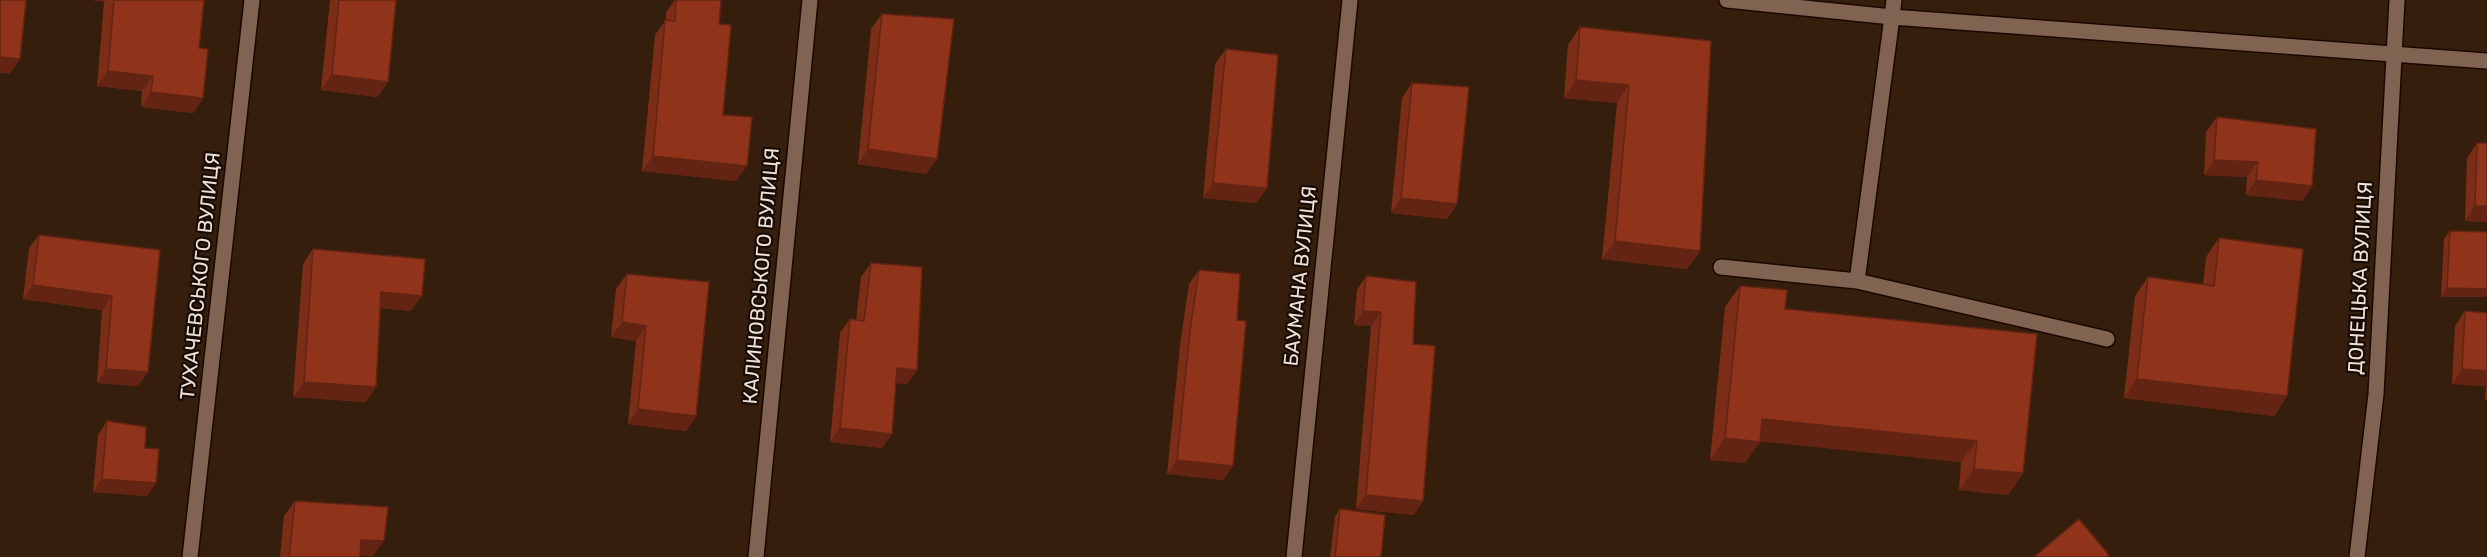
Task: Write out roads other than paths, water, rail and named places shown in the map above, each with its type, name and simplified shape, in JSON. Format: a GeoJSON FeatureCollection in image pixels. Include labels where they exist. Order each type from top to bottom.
{"type":"FeatureCollection","features":[{"type":"Feature","properties":{"kind":"street","name":"ТУХАЧЕВСЬКОГО ВУЛИЦЯ"},"geometry":{"type":"LineString","coordinates":[[190,557],[252,0]]}},
{"type":"Feature","properties":{"kind":"street","name":"КАЛИНОВСЬКОГО ВУЛИЦЯ"},"geometry":{"type":"LineString","coordinates":[[756,557],[810,0]]}},
{"type":"Feature","properties":{"kind":"street","name":"БАУМАНА ВУЛИЦЯ"},"geometry":{"type":"LineString","coordinates":[[1294,557],[1350,0]]}},
{"type":"Feature","properties":{"kind":"street"},"geometry":{"type":"LineString","coordinates":[[1727,0],[1892,17],[2487,61]]}},
{"type":"Feature","properties":{"kind":"street"},"geometry":{"type":"LineString","coordinates":[[1857,281],[1894,0]]}},
{"type":"Feature","properties":{"kind":"street","name":"ДОНЕЦЬКА ВУЛИЦЯ"},"geometry":{"type":"LineString","coordinates":[[2357,557],[2376,394],[2397,0]]}},
{"type":"Feature","properties":{"kind":"street"},"geometry":{"type":"LineString","coordinates":[[1720,267],[1857,281],[2107,339]]}}]}
